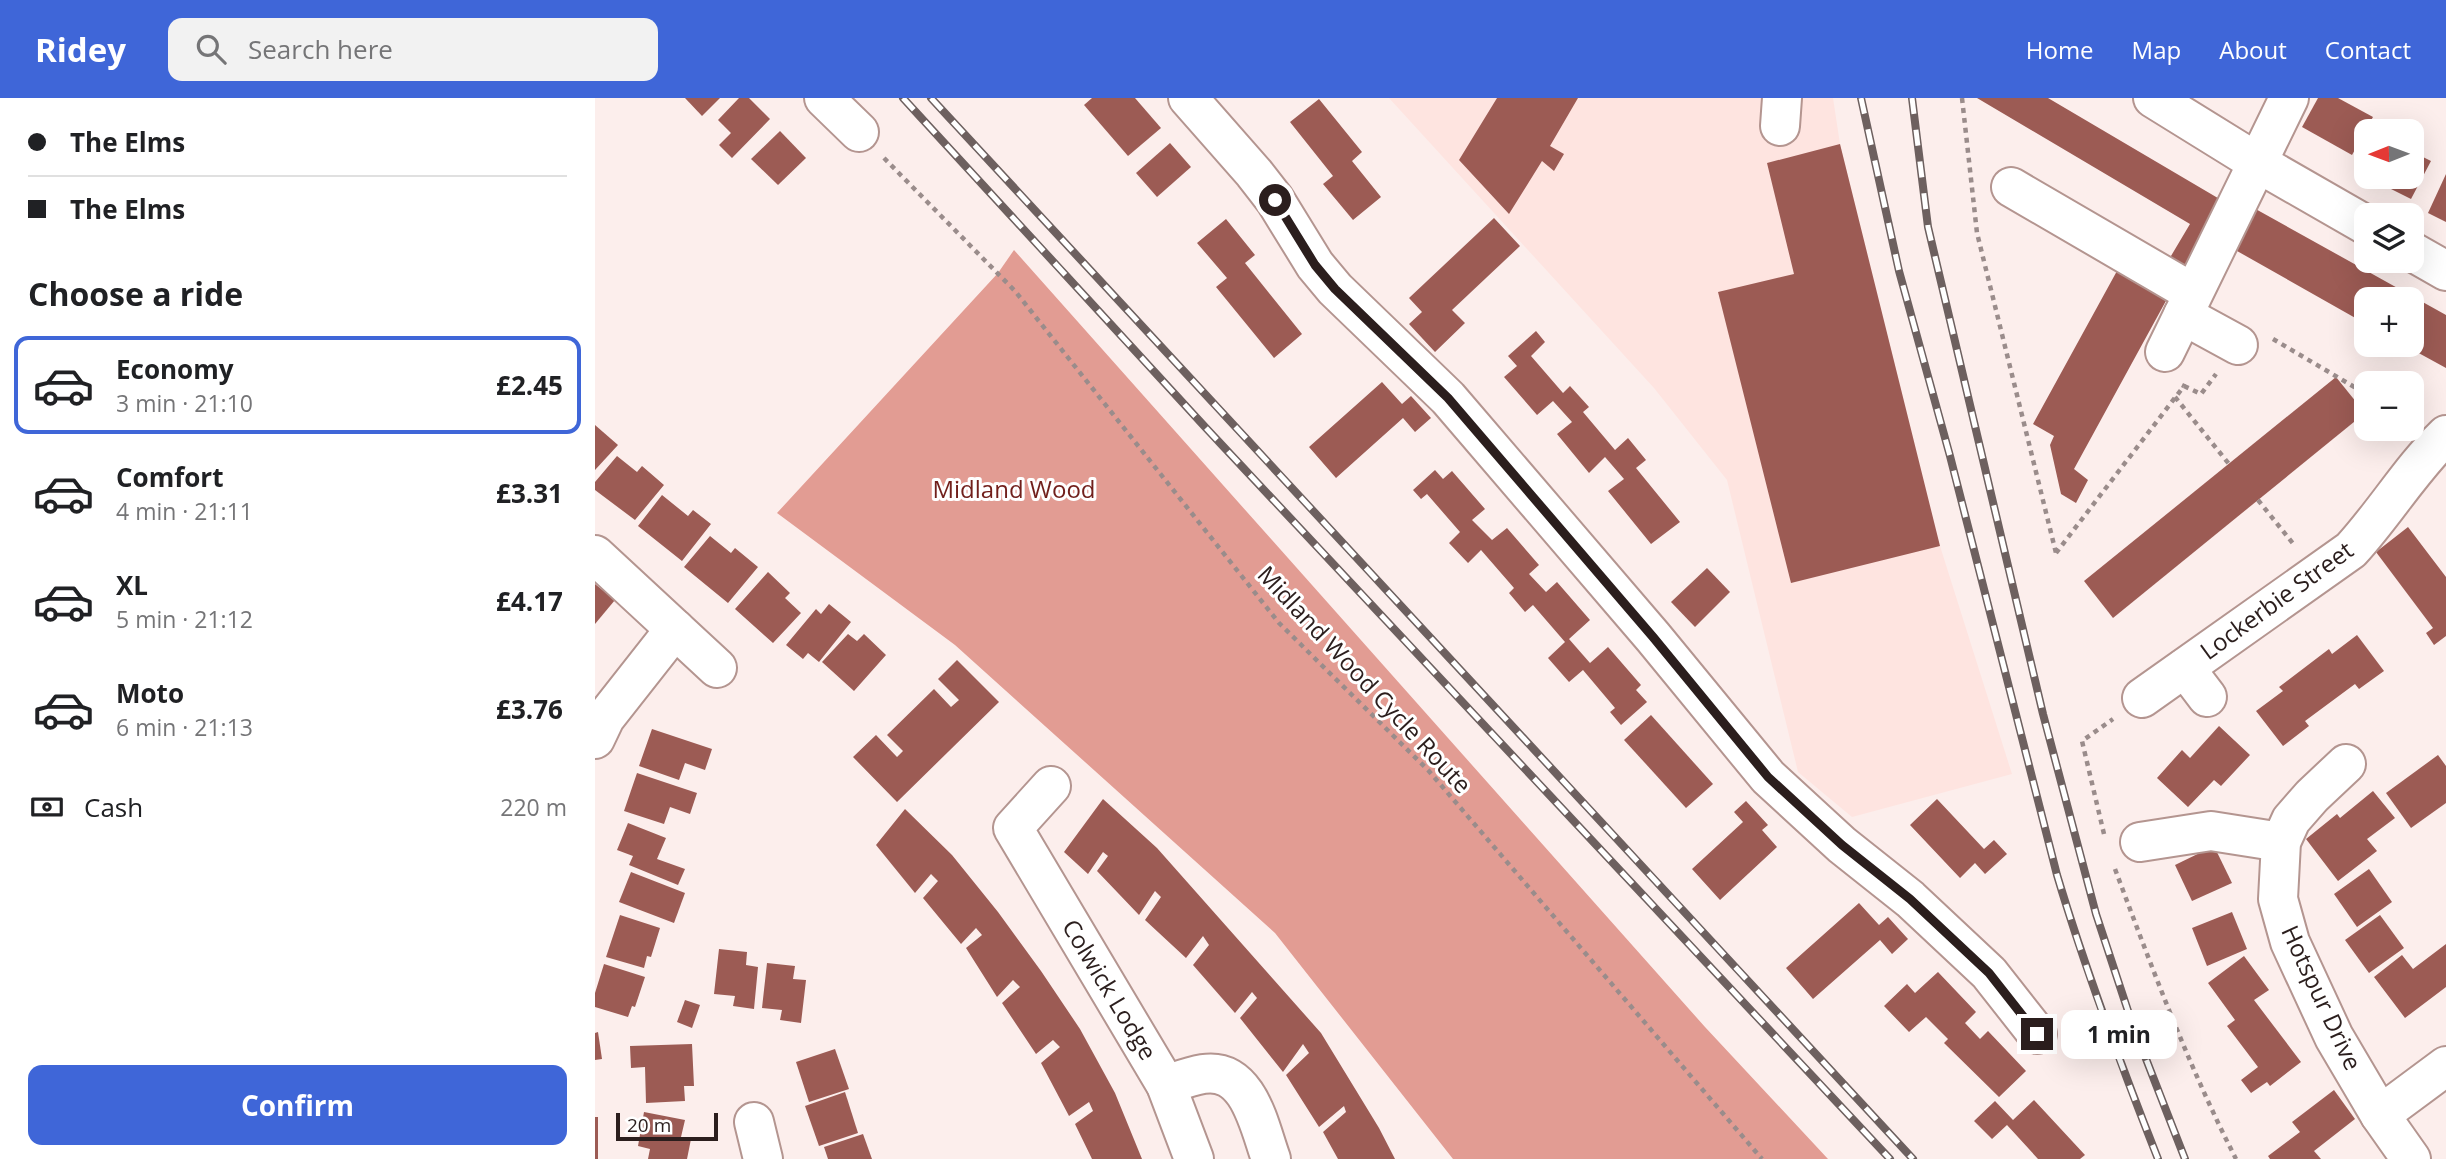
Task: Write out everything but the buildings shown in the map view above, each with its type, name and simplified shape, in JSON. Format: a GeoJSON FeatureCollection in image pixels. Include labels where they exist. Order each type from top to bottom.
{"type":"FeatureCollection","features":[{"type":"Feature","properties":{"kind":"street"},"geometry":{"type":"LineString","coordinates":[[824,98],[859,132]]}},
{"type":"Feature","properties":{"kind":"street"},"geometry":{"type":"LineString","coordinates":[[1188,98],[1261,182],[1315,265],[1335,289],[1448,398],[1653,637],[1768,777],[1842,845],[1910,899],[1989,973],[2037,1034]]}},
{"type":"Feature","properties":{"kind":"street"},"geometry":{"type":"LineString","coordinates":[[2153,98],[2354,218]]}},
{"type":"Feature","properties":{"kind":"street"},"geometry":{"type":"LineString","coordinates":[[2165,352],[2290,98]]}},
{"type":"Feature","properties":{"kind":"street"},"geometry":{"type":"LineString","coordinates":[[2011,187],[2188,304],[2251,339]]}},
{"type":"Feature","properties":{"kind":"street"},"geometry":{"type":"LineString","coordinates":[[2424,258],[2446,271]]}},
{"type":"Feature","properties":{"kind":"street","name":"Lockerbie Street"},"geometry":{"type":"LineString","coordinates":[[2142,698],[2196,682],[2317,574],[2351,550],[2378,521],[2417,466],[2446,435]]}},
{"type":"Feature","properties":{"kind":"street"},"geometry":{"type":"LineString","coordinates":[[595,555],[717,668]]}},
{"type":"Feature","properties":{"kind":"street"},"geometry":{"type":"LineString","coordinates":[[595,739],[605,718],[675,629]]}},
{"type":"Feature","properties":{"kind":"street","name":"Hotspur Drive"},"geometry":{"type":"LineString","coordinates":[[2347,764],[2312,796],[2291,820],[2281,842],[2278,899],[2290,942],[2334,1037],[2380,1115],[2411,1159]]}},
{"type":"Feature","properties":{"kind":"street","name":"Colwick Lodge"},"geometry":{"type":"LineString","coordinates":[[1051,786],[1013,828],[1165,1085],[1194,1159]]}},
{"type":"Feature","properties":{"kind":"street"},"geometry":{"type":"LineString","coordinates":[[2118,845],[2211,831],[2281,842]]}},
{"type":"Feature","properties":{"kind":"street"},"geometry":{"type":"LineString","coordinates":[[2380,1115],[2446,1066]]}},
{"type":"Feature","properties":{"kind":"street"},"geometry":{"type":"LineString","coordinates":[[1165,1085],[1205,1074],[1231,1077],[1248,1096],[1271,1159]]}},
{"type":"Feature","properties":{"kind":"street"},"geometry":{"type":"LineString","coordinates":[[754,1122],[763,1159]]}},
{"type":"Feature","properties":{"kind":"path"},"geometry":{"type":"LineString","coordinates":[[1962,98],[1977,233],[2056,553],[2184,386],[2172,377],[2165,352]]}},
{"type":"Feature","properties":{"kind":"path","name":"Midland Wood Cycle Route"},"geometry":{"type":"LineString","coordinates":[[859,132],[1015,291],[1279,623],[1428,770],[1762,1159]]}},
{"type":"Feature","properties":{"kind":"path"},"geometry":{"type":"LineString","coordinates":[[2251,339],[2354,387]]}},
{"type":"Feature","properties":{"kind":"path"},"geometry":{"type":"LineString","coordinates":[[2175,397],[2229,464]]}},
{"type":"Feature","properties":{"kind":"path"},"geometry":{"type":"LineString","coordinates":[[2258,500],[2317,574]]}},
{"type":"Feature","properties":{"kind":"path"},"geometry":{"type":"LineString","coordinates":[[2142,698],[2082,741],[2118,845],[2159,987],[2204,1097],[2236,1159]]}},
{"type":"Feature","properties":{"kind":"shaded area"},"geometry":{"type":"Polygon","coordinates":[[[1389,98],[1833,98],[1840,144],[1940,546],[2012,774],[1852,817],[1798,772],[1727,480],[1654,388],[1389,98]]]}},
{"type":"Feature","properties":{"kind":"green space","name":"Midland Wood"},"geometry":{"type":"Polygon","coordinates":[[[1014,250],[1705,1027],[1828,1159],[1453,1159],[1275,933],[955,645],[777,513],[998,273],[1014,250]]]}},
{"type":"Feature","properties":{"kind":"railway"},"geometry":{"type":"LineString","coordinates":[[903,98],[1206,428],[1890,1159]]}},
{"type":"Feature","properties":{"kind":"railway"},"geometry":{"type":"LineString","coordinates":[[931,98],[1913,1159]]}},
{"type":"Feature","properties":{"kind":"railway"},"geometry":{"type":"LineString","coordinates":[[1861,98],[1899,271],[1950,456],[2057,875],[2105,1018],[2158,1159]]}},
{"type":"Feature","properties":{"kind":"railway"},"geometry":{"type":"LineString","coordinates":[[1912,98],[1928,227],[2043,714],[2096,914],[2132,1023],[2185,1159]]}},
{"type":"Feature","properties":{"kind":"route"},"geometry":{"type":"LineString","coordinates":[[1275,200],[1315,265],[1335,289],[1448,398],[1653,637],[1768,777],[1842,845],[1910,899],[1989,973],[2037,1034]]}}]}
